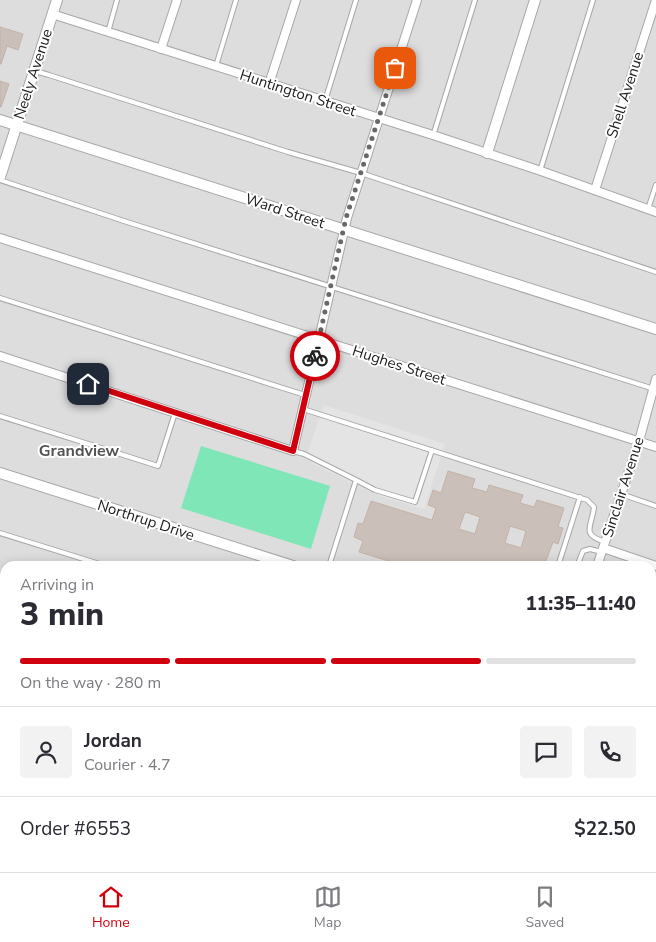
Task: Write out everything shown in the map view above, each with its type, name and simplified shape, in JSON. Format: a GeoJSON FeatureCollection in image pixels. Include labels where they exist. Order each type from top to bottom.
{"type":"FeatureCollection","features":[{"type":"Feature","properties":{"kind":"street","name":"Neely Avenue"},"geometry":{"type":"LineString","coordinates":[[0,179],[57,0]]}},
{"type":"Feature","properties":{"kind":"street"},"geometry":{"type":"LineString","coordinates":[[161,49],[177,0]]}},
{"type":"Feature","properties":{"kind":"street"},"geometry":{"type":"LineString","coordinates":[[270,84],[296,0]]}},
{"type":"Feature","properties":{"kind":"street"},"geometry":{"type":"LineString","coordinates":[[0,356],[293,451],[344,230],[416,0]]}},
{"type":"Feature","properties":{"kind":"street"},"geometry":{"type":"LineString","coordinates":[[487,153],[535,0]]}},
{"type":"Feature","properties":{"kind":"street","name":"Shell Avenue"},"geometry":{"type":"LineString","coordinates":[[595,190],[656,0]]}},
{"type":"Feature","properties":{"kind":"street","name":"Huntington Street"},"geometry":{"type":"LineString","coordinates":[[52,14],[487,153],[652,211]]}},
{"type":"Feature","properties":{"kind":"street","name":"Ward Street"},"geometry":{"type":"LineString","coordinates":[[0,120],[656,329]]}},
{"type":"Feature","properties":{"kind":"street","name":"Hughes Street"},"geometry":{"type":"LineString","coordinates":[[0,238],[656,447]]}},
{"type":"Feature","properties":{"kind":"street","name":"Sinclair Avenue"},"geometry":{"type":"LineString","coordinates":[[599,561],[639,441],[655,389],[656,379]]}},
{"type":"Feature","properties":{"kind":"street","name":"Northrup Drive"},"geometry":{"type":"LineString","coordinates":[[0,473],[264,561]]}},
{"type":"Feature","properties":{"kind":"street"},"geometry":{"type":"LineString","coordinates":[[603,548],[641,561]]}},
{"type":"Feature","properties":{"kind":"lane"},"geometry":{"type":"LineString","coordinates":[[108,32],[117,0]]}},
{"type":"Feature","properties":{"kind":"lane"},"geometry":{"type":"LineString","coordinates":[[216,66],[236,0]]}},
{"type":"Feature","properties":{"kind":"lane"},"geometry":{"type":"LineString","coordinates":[[325,101],[356,0]]}},
{"type":"Feature","properties":{"kind":"lane"},"geometry":{"type":"LineString","coordinates":[[433,136],[475,0]]}},
{"type":"Feature","properties":{"kind":"lane"},"geometry":{"type":"LineString","coordinates":[[540,171],[593,0]]}},
{"type":"Feature","properties":{"kind":"lane"},"geometry":{"type":"LineString","coordinates":[[34,71],[49,74],[288,152],[361,173],[656,272]]}},
{"type":"Feature","properties":{"kind":"lane"},"geometry":{"type":"LineString","coordinates":[[0,179],[655,389]]}},
{"type":"Feature","properties":{"kind":"lane"},"geometry":{"type":"LineString","coordinates":[[652,211],[656,185]]}},
{"type":"Feature","properties":{"kind":"lane"},"geometry":{"type":"LineString","coordinates":[[0,298],[306,395]]}},
{"type":"Feature","properties":{"kind":"lane"},"geometry":{"type":"LineString","coordinates":[[303,409],[588,500],[594,505],[590,534],[603,548]]}},
{"type":"Feature","properties":{"kind":"lane"},"geometry":{"type":"LineString","coordinates":[[0,416],[158,466],[175,413]]}},
{"type":"Feature","properties":{"kind":"lane"},"geometry":{"type":"LineString","coordinates":[[293,451],[304,454],[375,490],[415,502],[432,450]]}},
{"type":"Feature","properties":{"kind":"lane"},"geometry":{"type":"LineString","coordinates":[[330,561],[356,480]]}},
{"type":"Feature","properties":{"kind":"lane"},"geometry":{"type":"LineString","coordinates":[[621,494],[656,506]]}},
{"type":"Feature","properties":{"kind":"lane"},"geometry":{"type":"LineString","coordinates":[[560,561],[580,498]]}},
{"type":"Feature","properties":{"kind":"lane"},"geometry":{"type":"LineString","coordinates":[[0,533],[90,561]]}},
{"type":"Feature","properties":{"kind":"lane"},"geometry":{"type":"LineString","coordinates":[[579,561],[582,551],[603,548]]}},
{"type":"Feature","properties":{"kind":"shaded area"},"geometry":{"type":"Polygon","coordinates":[[[0,0],[656,0],[656,561],[0,561],[0,0]]]}},
{"type":"Feature","properties":{"kind":"shaded area"},"geometry":{"type":"Polygon","coordinates":[[[324,405],[445,444],[424,509],[379,496],[313,464],[308,451],[324,405]]]}},
{"type":"Feature","properties":{"kind":"green space"},"geometry":{"type":"Polygon","coordinates":[[[201,446],[330,486],[311,549],[181,508],[201,446]]]}},
{"type":"Feature","properties":{"kind":"building"},"geometry":{"type":"Polygon","coordinates":[[[0,27],[23,34],[18,50],[7,46],[1,64],[0,64],[0,27]]]}},
{"type":"Feature","properties":{"kind":"building"},"geometry":{"type":"Polygon","coordinates":[[[0,81],[9,84],[1,107],[0,107],[0,81]]]}},
{"type":"Feature","properties":{"kind":"building"},"geometry":{"type":"Polygon","coordinates":[[[448,471],[475,479],[472,488],[487,492],[489,485],[523,495],[520,503],[534,507],[537,500],[564,508],[558,527],[563,528],[558,544],[553,542],[546,561],[389,561],[359,552],[363,541],[354,537],[358,523],[363,524],[371,501],[432,520],[436,508],[428,505],[433,490],[441,493],[448,471]],[[465,512],[459,529],[475,534],[480,517],[465,512]],[[510,526],[505,543],[521,548],[526,531],[510,526]]]}},
{"type":"Feature","properties":{"kind":"way so far"},"geometry":{"type":"LineString","coordinates":[[315,356],[346,218],[395,68]]}},
{"type":"Feature","properties":{"kind":"district","name":"Grandview"},"geometry":{"type":"Point","coordinates":[79,451]}},
{"type":"Feature","properties":{"kind":"route"},"geometry":{"type":"LineString","coordinates":[[88,384],[293,451],[315,356]]}}]}
